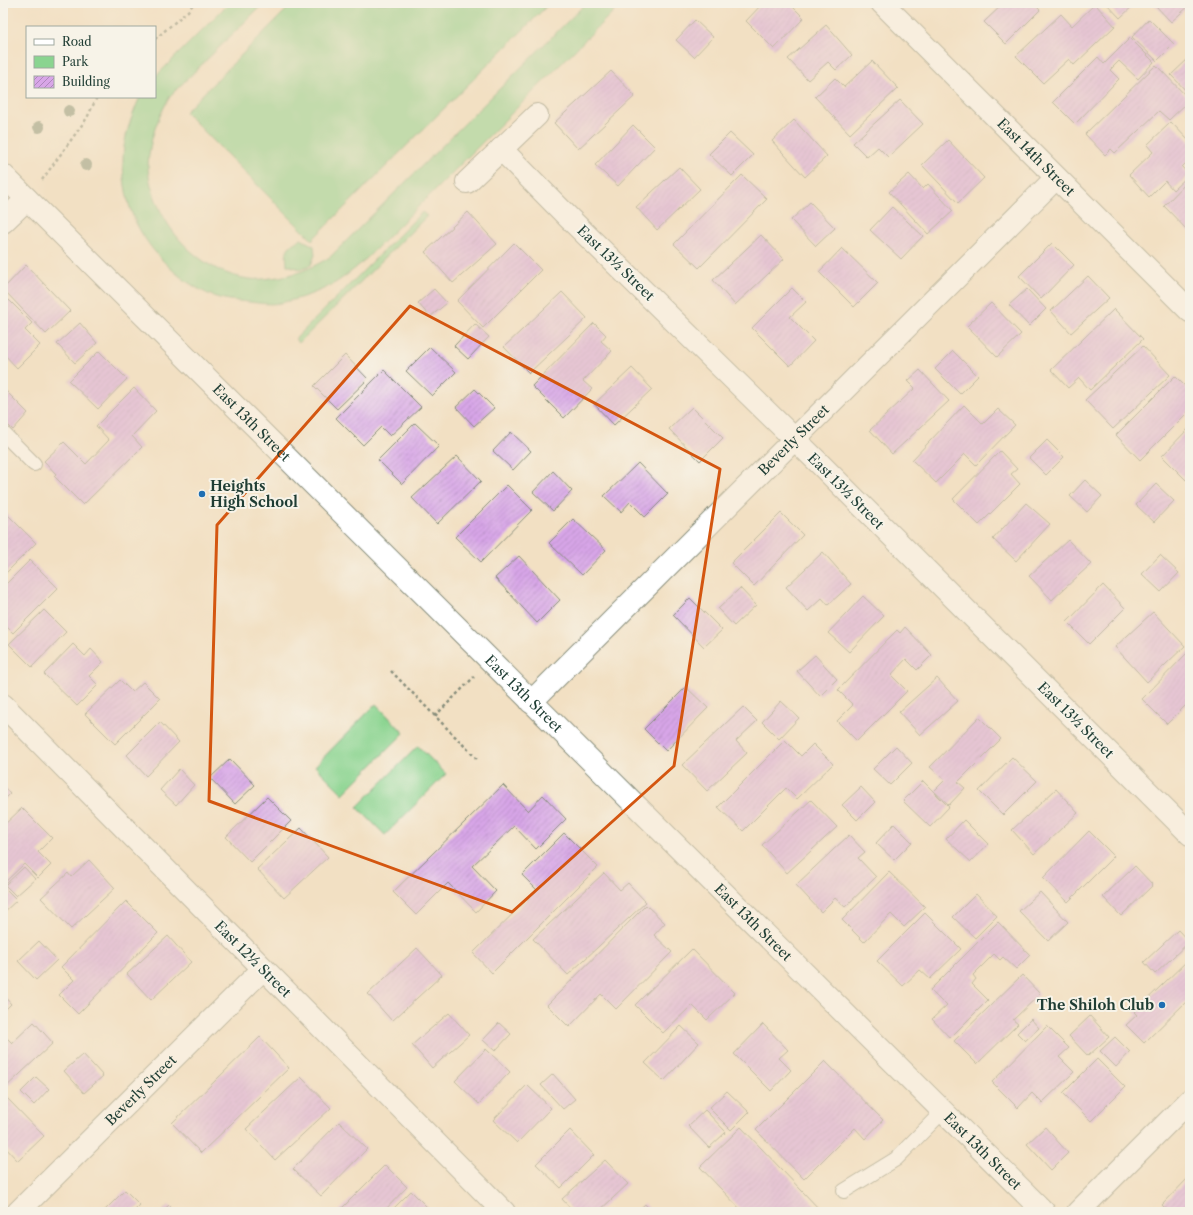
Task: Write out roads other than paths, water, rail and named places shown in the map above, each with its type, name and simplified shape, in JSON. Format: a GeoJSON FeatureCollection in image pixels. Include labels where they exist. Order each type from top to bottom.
{"type":"FeatureCollection","features":[{"type":"Feature","properties":{"kind":"street","name":"East 14th Street"},"geometry":{"type":"LineString","coordinates":[[882,3],[1190,311]]}},
{"type":"Feature","properties":{"kind":"street"},"geometry":{"type":"LineString","coordinates":[[467,182],[537,115]]}},
{"type":"Feature","properties":{"kind":"street","name":"East 13½ Street"},"geometry":{"type":"LineString","coordinates":[[502,150],[1190,834]]}},
{"type":"Feature","properties":{"kind":"street","name":"East 13th Street"},"geometry":{"type":"LineString","coordinates":[[3,175],[1044,1212]]}},
{"type":"Feature","properties":{"kind":"street","name":"Beverly Street"},"geometry":{"type":"LineString","coordinates":[[531,702],[1056,178]]}},
{"type":"Feature","properties":{"kind":"street"},"geometry":{"type":"LineString","coordinates":[[3,222],[27,199]]}},
{"type":"Feature","properties":{"kind":"street","name":"East 12½ Street"},"geometry":{"type":"LineString","coordinates":[[3,705],[504,1212]]}},
{"type":"Feature","properties":{"kind":"street","name":"Beverly Street"},"geometry":{"type":"LineString","coordinates":[[18,1212],[263,969]]}},
{"type":"Feature","properties":{"kind":"street"},"geometry":{"type":"LineString","coordinates":[[1078,1212],[1190,1100]]}},
{"type":"Feature","properties":{"kind":"lane"},"geometry":{"type":"LineString","coordinates":[[3,433],[34,464]]}},
{"type":"Feature","properties":{"kind":"lane"},"geometry":{"type":"LineString","coordinates":[[844,1191],[896,1159],[943,1111]]}},
{"type":"Feature","properties":{"kind":"place","name":"Heights High School"},"geometry":{"type":"Point","coordinates":[202,494]}},
{"type":"Feature","properties":{"kind":"place","name":"The Shiloh Club"},"geometry":{"type":"Point","coordinates":[1162,1005]}}]}
